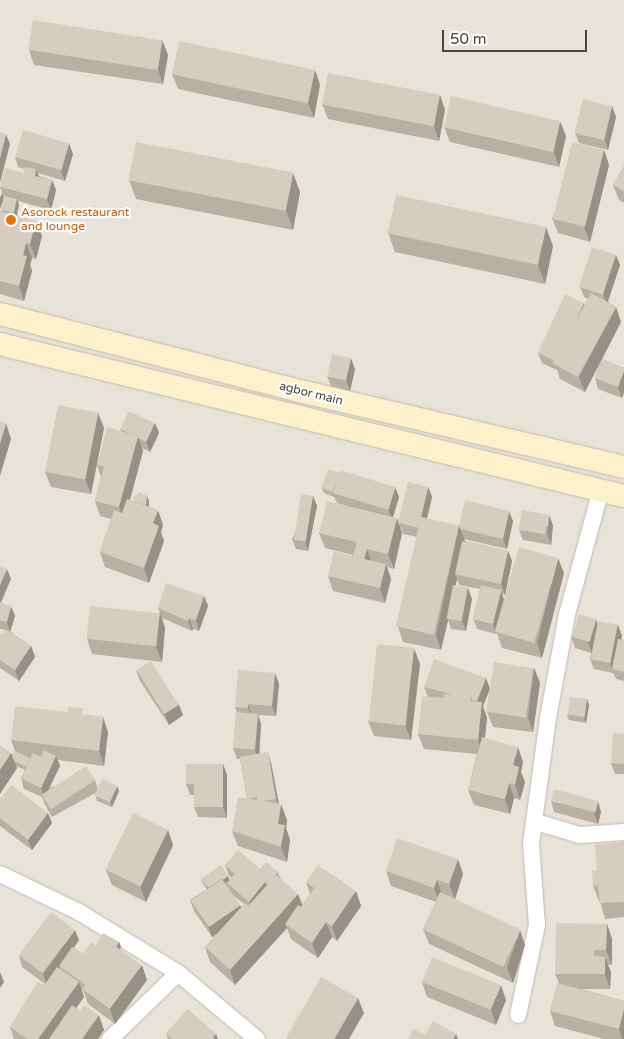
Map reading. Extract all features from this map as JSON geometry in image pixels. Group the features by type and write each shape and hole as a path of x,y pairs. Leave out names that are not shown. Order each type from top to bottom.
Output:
{"main road":[{"name":"agbor main","path":"0,314 310,394 624,467"},
{"name":"agbor main","path":"0,344 217,395 463,459 624,496"}],"street":[{"path":"518,1015 537,925 531,844 536,822 548,718 566,624 601,490"},
{"path":"536,822 580,835 624,832"},
{"path":"0,874 79,912 178,973 257,1039"},
{"path":"110,1039 178,973"}],"shaded area":[{"path":"0,0 624,0 624,1039 0,1039"}],"building":[{"path":"33,20 162,40 158,70 28,50"},
{"path":"179,41 315,70 308,103 172,74"},
{"path":"328,73 440,95 434,126 322,104"},
{"path":"451,96 560,121 553,152 444,127"},
{"path":"583,99 612,106 604,140 575,133"},
{"path":"23,130 69,143 61,170 15,157"},
{"path":"0,132 6,134 0,158"},
{"path":"136,142 293,173 286,211 129,180"},
{"path":"572,142 604,150 585,227 553,219"},
{"path":"624,166 624,191 613,185"},
{"path":"25,167 36,169 35,176 52,180 47,199 0,187 5,168 24,173"},
{"path":"396,195 546,227 538,265 388,233"},
{"path":"4,196 17,199 14,213 1,210"},
{"path":"0,211 36,221 30,244 26,243 23,255 27,256 19,286 0,281"},
{"path":"592,247 616,255 603,295 579,287"},
{"path":"591,293 616,307 578,377 552,363"},
{"path":"565,294 584,303 556,361 538,353"},
{"path":"332,354 351,358 346,380 327,376"},
{"path":"602,359 624,368 618,387 595,378"},
{"path":"58,405 98,413 85,480 45,472"},
{"path":"129,411 155,423 146,442 138,438 138,436 120,429"},
{"path":"0,422 6,423 0,443"},
{"path":"107,427 138,436 119,507 95,501 104,467 97,465"},
{"path":"328,469 339,473 332,492 321,488"},
{"path":"340,470 395,487 388,510 333,493"},
{"path":"408,482 428,487 418,528 398,523"},
{"path":"139,492 147,496 146,505 134,501 132,498"},
{"path":"301,494 313,496 306,541 294,539"},
{"path":"127,499 158,510 153,523 159,526 144,568 100,552 114,510 122,513"},
{"path":"465,500 509,511 503,539 461,529 459,526"},
{"path":"327,501 397,518 388,554 367,549 364,559 386,564 380,588 328,576 334,551 353,556 357,542 319,533"},
{"path":"522,510 549,515 545,534 519,530"},
{"path":"421,517 459,526 434,635 396,626"},
{"path":"462,541 508,551 501,584 455,574"},
{"path":"519,547 558,558 534,643 495,632"},
{"path":"0,566 7,569 0,585"},
{"path":"166,583 204,596 196,620 189,618 188,621 158,608"},
{"path":"453,585 468,588 461,621 447,618"},
{"path":"481,585 501,590 493,624 473,619"},
{"path":"0,602 11,606 7,622 0,620"},
{"path":"90,606 160,613 156,646 87,639"},
{"path":"579,614 596,619 590,642 572,637"},
{"path":"598,621 618,625 610,663 591,659"},
{"path":"5,629 31,646 15,670 0,660 0,633 2,635"},
{"path":"618,639 624,640 624,672 612,669"},
{"path":"377,644 414,648 406,725 369,722"},
{"path":"434,659 486,678 477,701 472,700 471,696 454,695 424,687"},
{"path":"151,661 179,705 164,714 137,670"},
{"path":"494,662 534,668 526,718 486,711"},
{"path":"238,670 275,673 272,706 248,704 248,708 235,707"},
{"path":"444,694 471,696 470,701 482,702 478,740 418,734 422,696 443,698"},
{"path":"570,697 587,699 585,717 568,715"},
{"path":"15,706 68,712 68,707 83,708 82,714 103,717 99,751 11,740"},
{"path":"236,712 258,714 255,750 233,748"},
{"path":"613,733 624,734 624,764 611,763"},
{"path":"482,737 518,747 513,765 519,767 515,785 509,783 505,799 468,790"},
{"path":"0,746 11,753 0,770"},
{"path":"44,750 56,756 41,788 21,778 33,753 41,757"},
{"path":"15,751 30,758 26,767 14,761 12,756"},
{"path":"268,752 276,799 257,801 257,797 247,799 240,757"},
{"path":"186,764 223,764 223,807 194,807 194,784 186,784"},
{"path":"86,766 95,780 51,809 42,795"},
{"path":"102,779 117,786 110,802 94,795"},
{"path":"11,785 48,813 28,840 0,818 0,799"},
{"path":"554,789 598,801 595,812 551,801"},
{"path":"238,797 281,804 278,824 285,825 281,847 232,831"},
{"path":"133,813 168,830 140,887 105,870"},
{"path":"397,838 458,859 449,884 437,880 434,888 386,871"},
{"path":"624,842 624,902 600,903 598,885 593,886 592,871 597,870 595,844"},
{"path":"238,850 260,869 266,862 278,872 268,884 265,882 249,902 227,883 235,874 225,865"},
{"path":"221,865 228,876 208,888 201,879"},
{"path":"318,865 356,891 332,926 326,922 312,943 285,924 298,905 301,907 314,888 306,882"},
{"path":"276,875 298,894 230,970 205,947 245,903 248,906"},
{"path":"222,879 240,905 209,927 191,901"},
{"path":"440,892 521,930 503,967 423,929"},
{"path":"51,912 75,930 42,973 19,955"},
{"path":"556,923 607,924 606,950 594,950 594,956 605,957 605,974 555,974"},
{"path":"103,933 119,942 116,947 114,945 108,954 96,945"},
{"path":"91,942 108,953 86,985 59,966 72,947 83,954"},
{"path":"114,945 142,965 110,1009 82,989"},
{"path":"432,957 501,985 490,1010 422,982"},
{"path":"57,967 79,982 38,1039 27,1039 10,1027 38,981 44,986"},
{"path":"321,977 358,998 334,1039 286,1038"},
{"path":"557,983 624,1001 619,1029 550,1011"},
{"path":"72,1005 80,1011 84,1005 99,1015 82,1039 49,1039"},
{"path":"188,1009 216,1034 213,1037 215,1039 172,1039 166,1033"},
{"path":"433,1021 456,1034 453,1039 408,1039 413,1029 425,1035"}],"place":[{"name":"Asorock restaurant and lounge","path":"11,220"}]}
